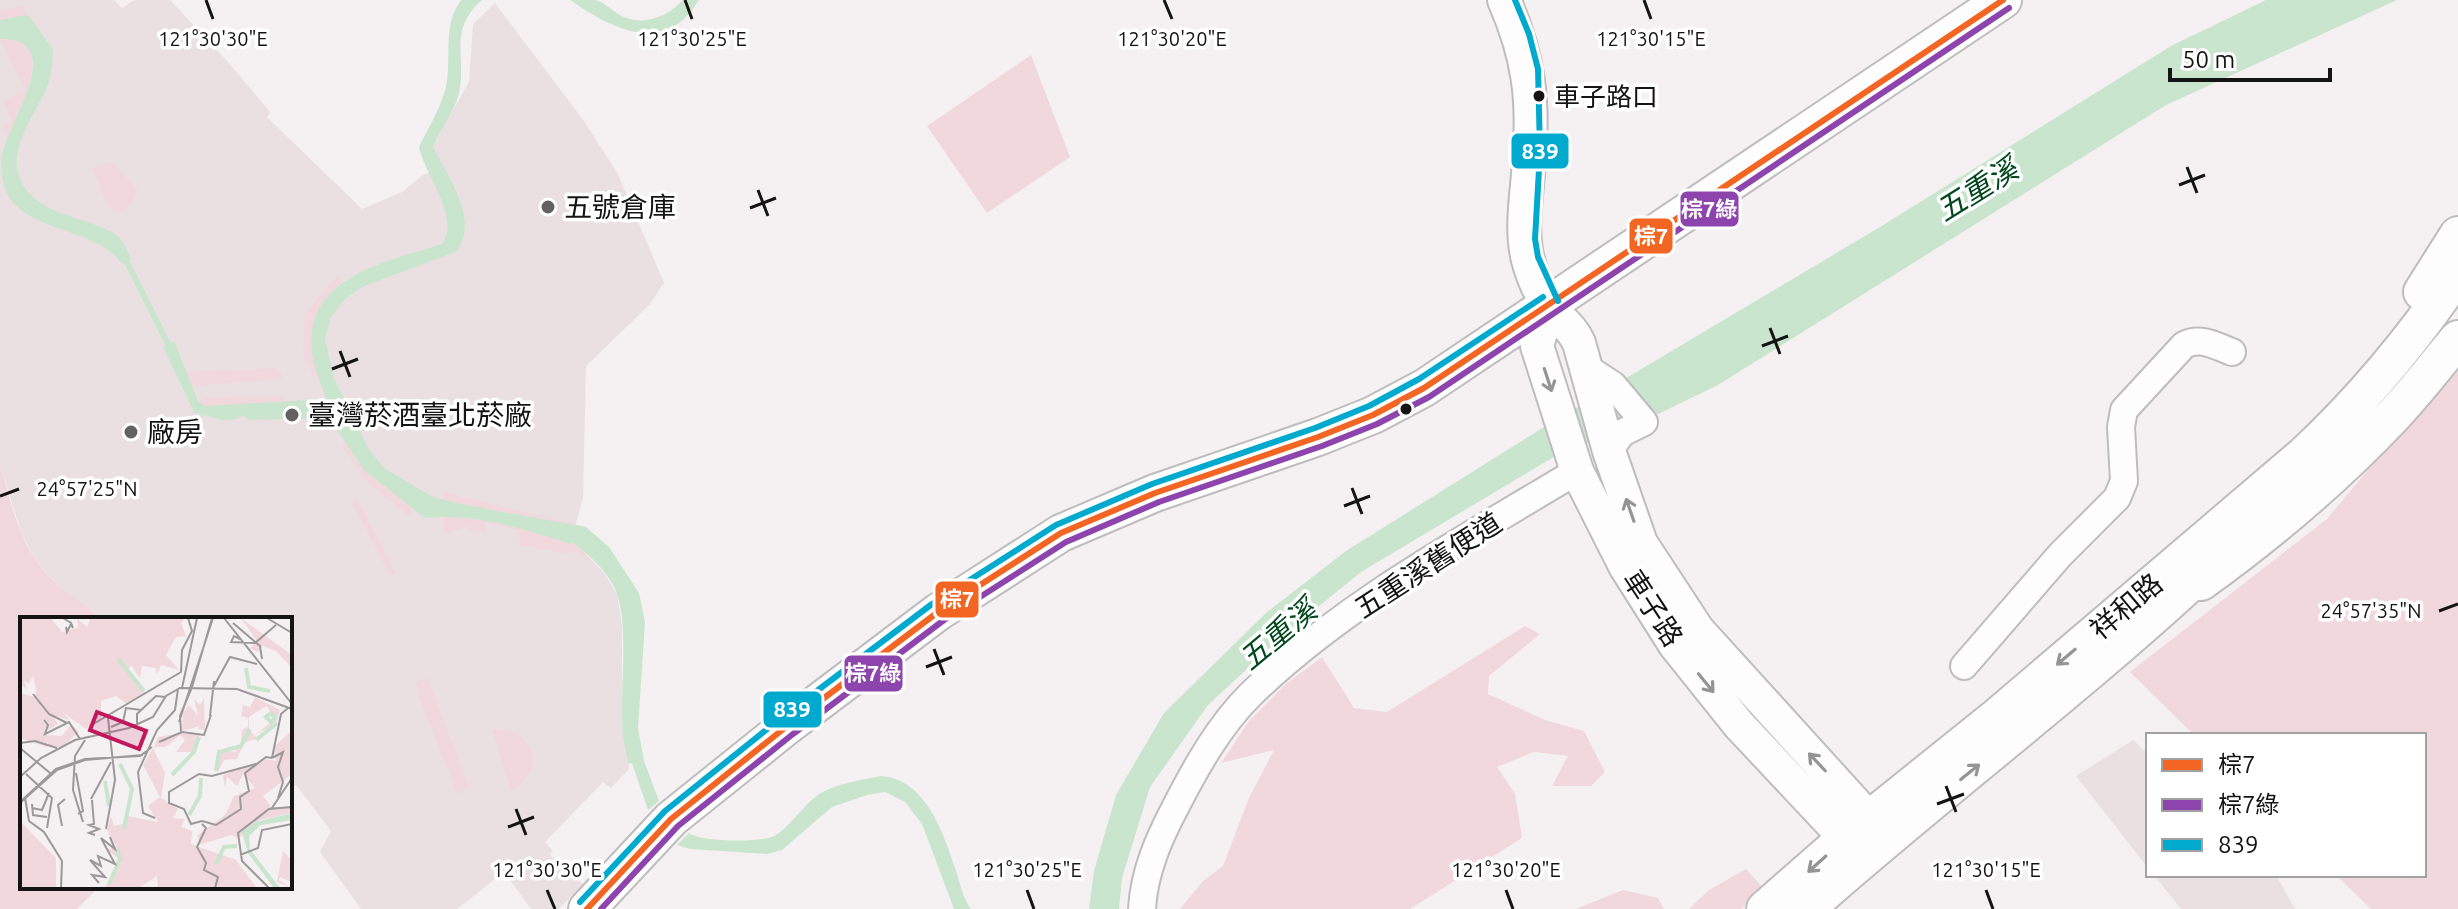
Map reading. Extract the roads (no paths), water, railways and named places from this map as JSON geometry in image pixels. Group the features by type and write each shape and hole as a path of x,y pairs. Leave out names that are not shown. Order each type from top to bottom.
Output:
{"main road":[{"path":"587,909 671,819 787,726 938,612 1061,533 1155,493 1318,437 1373,415 1424,388 2003,0"},
{"path":"2190,552 2349,392 2397,331 2458,235"},
{"name":"祥和路","path":"1806,909 1867,839 1999,715 2304,455 2349,413 2380,378 2458,273"},
{"name":"祥和路","path":"1765,909 1867,839 2164,608 2346,437 2390,390 2458,301"},
{"path":"2164,608 2253,544 2327,482 2393,416 2458,339"}],"street":[{"name":"車子路","path":"1504,0 1520,37 1528,70 1530,151 1526,249 1536,282 1549,305 1574,331 1609,451 1641,543 1698,630 1867,839"},
{"name":"車子路","path":"1549,305 1537,346 1577,471 1625,566 1675,645 1739,725 1867,839"},
{"path":"1964,666 2060,555 2117,498 2124,481 2121,427 2124,410 2191,341 2202,340 2232,352"},
{"name":"五重溪舊便道","path":"1142,909 1143,887 1162,832 1200,759 1249,696 1316,639 1401,578 1577,471"}],"water":[{"path":"461,0 482,0 464,24 457,100 433,146 464,213 462,240 455,252 362,287 345,299 331,317 325,339 334,378 368,448 385,469 433,497 586,527 609,547 639,593 645,622 638,728 644,761 659,801 648,810 632,763 628,764 623,737 620,607 609,579 592,559 572,542 517,528 481,520 425,518 364,470 329,418 248,420 245,415 225,420 205,415 201,417 199,412 195,414 163,347 174,341 198,401 204,406 326,399 314,364 312,335 318,312 330,294 348,279 370,268 442,244 447,234 445,209 419,147 445,89 450,29 455,9"},
{"path":"570,0 596,0 624,17 648,20 671,11 683,0 699,0 685,18 670,28 654,33 620,28"},
{"name":"五重溪","path":"2266,0 2397,0 2166,105 1718,385 1654,416 1552,458 1361,572 1286,633 1208,705 1150,787 1122,878 1119,909 1089,909 1094,871 1116,795 1164,713 1267,612 1346,551 1544,427 1880,227 2171,46"},
{"path":"25,15 31,18 53,50 49,82 20,144 17,168 20,179 38,201 50,208 118,236 131,259 122,264 95,242 24,212 12,201 4,185 2,155 30,85 33,67 31,52 20,42 0,39 0,20"},
{"path":"881,776 909,786 930,809 945,838 971,909 954,909 922,824 905,802 885,792 832,807 782,850 767,854 690,849 677,845 689,833 731,840 757,840 774,836 821,793 842,784"}],"waterway":[{"path":"124,256 171,350"}],"place":[{"name":"車子路口","path":"1539,96"},
{"name":"五號倉庫","path":"548,207"},
{"name":"臺灣菸酒臺北菸廠","path":"292,415"},
{"name":"廠房","path":"131,432"}]}
